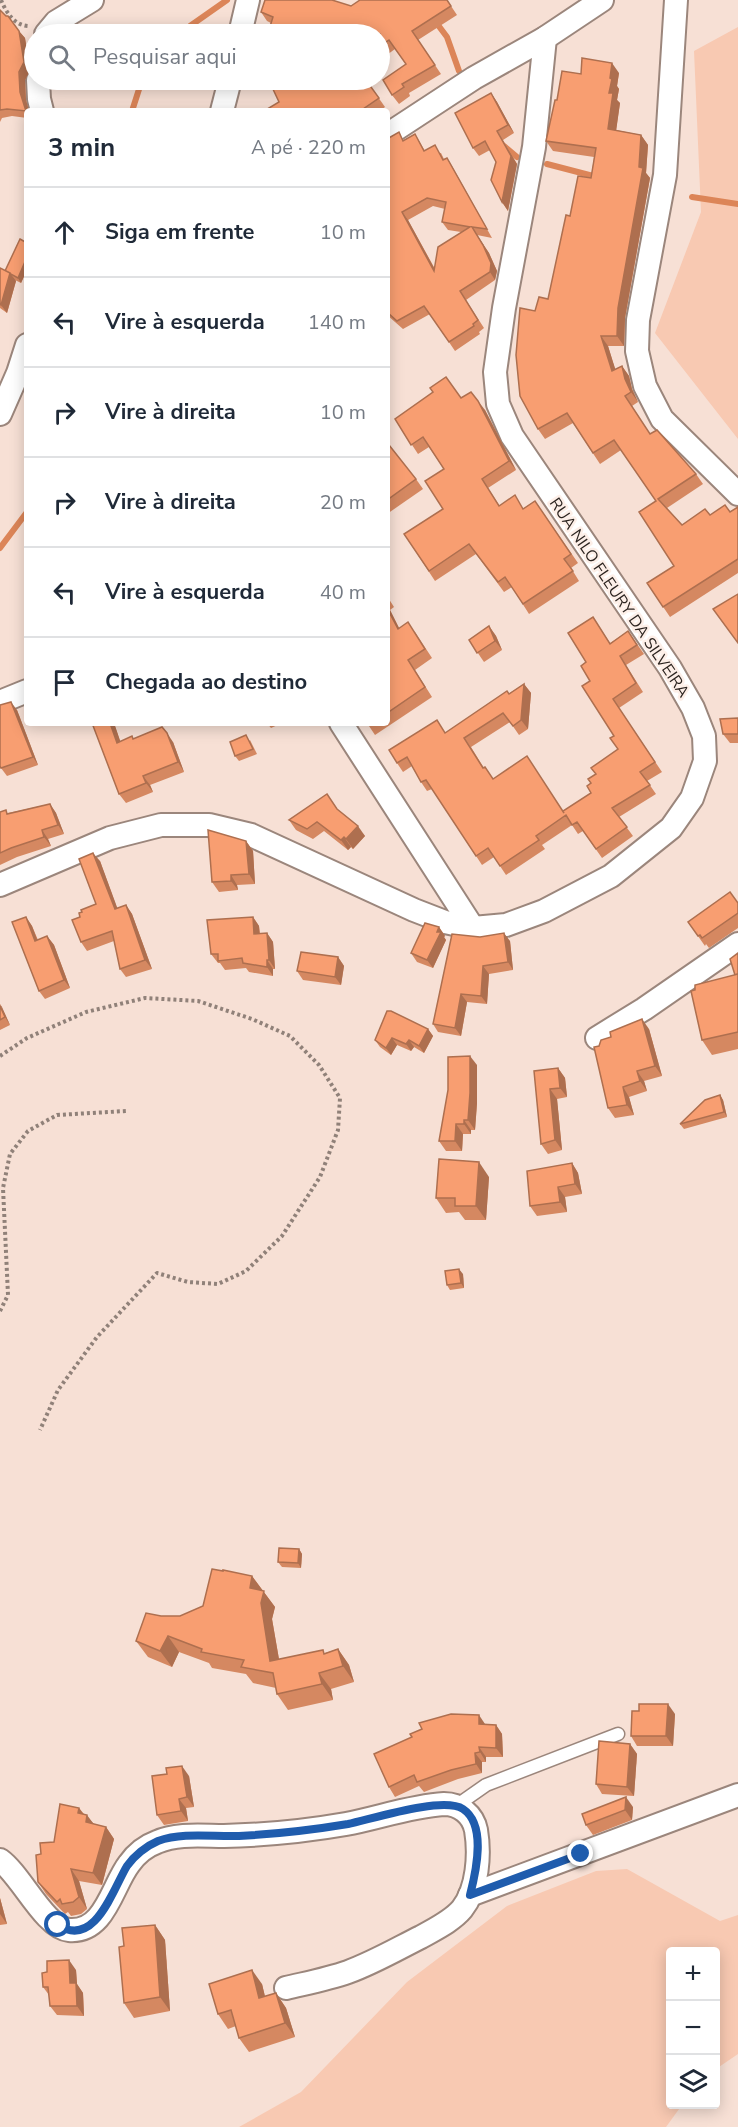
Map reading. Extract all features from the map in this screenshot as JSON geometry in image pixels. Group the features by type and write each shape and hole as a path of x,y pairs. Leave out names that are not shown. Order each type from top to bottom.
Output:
{"street":[{"path":"57,24 92,0"},
{"path":"242,24 248,0"},
{"path":"390,133 474,78 545,38 602,0"},
{"path":"676,0 665,175 638,320 638,351 645,386 662,419 738,494"},
{"name":"RUA NILO FLEURY DA SILVEIRA","path":"0,885 110,838 161,825 209,825 251,835 445,922 473,928 506,925 544,911 611,876 671,828 693,798 705,761 704,736 693,708 670,668 512,436 498,404 496,361 534,147 545,38"},
{"path":"39,90 41,108"},
{"path":"223,108 227,90"},
{"path":"0,414 24,354"},
{"path":"0,702 24,692"},
{"path":"342,726 473,928"},
{"path":"597,1038 644,1009 738,944"},
{"path":"470,1895 738,1795"},
{"path":"0,1860 18,1877 49,1918 64,1930 76,1930 92,1924 108,1902 128,1864 144,1848 158,1841 177,1837 277,1834 346,1824 446,1804 464,1810 476,1828 478,1844 476,1873 470,1895 461,1911 396,1950 350,1972 286,1988"}],"lane":[{"path":"456,1806 486,1785 618,1734"}],"path":[{"path":"1,0 8,14 24,26"},
{"path":"0,1056 27,1038 86,1012 145,998 198,1001 252,1019 290,1036 319,1065 340,1098 338,1130 320,1177 282,1236 246,1271 218,1284 188,1282 157,1274 98,1337 64,1381 40,1430"},
{"path":"0,1311 8,1295 3,1188 10,1154 28,1131 57,1115 126,1111"}],"shaded area":[{"path":"738,27 738,439 655,333 701,212 694,51"},
{"path":"627,1869 720,1921 738,1915 738,2054 720,2066 720,1947 666,1947 666,2109 679,2109 666,2127 239,2127 301,2092 407,1982 507,1906 596,1871"}],"building":[{"path":"265,0 332,0 351,6 360,0 447,0 451,6 412,31 435,65 402,84 404,87 392,95 389,90 390,75 406,64 390,41 390,24 271,24 273,17 261,12"},
{"path":"0,10 8,16 19,31 24,62 19,72 20,92 25,108 24,111 0,110"},
{"path":"582,58 612,63 609,93 613,93 608,129 641,135 639,167 643,168 618,308 617,336 601,336 612,371 622,366 631,392 625,396 650,434 657,430 696,474 658,499 682,525 705,509 710,515 725,505 730,512 738,507 738,559 663,607 647,583 674,566 639,512 656,501 614,440 593,453 567,413 538,429 520,396 516,355 520,308 535,311 539,297 548,299 566,215 570,216 578,176 591,178 596,148 546,141 562,71 581,74"},
{"path":"273,90 373,90 379,98 364,108 269,108 279,102"},
{"path":"491,93 508,125 497,131 511,156 502,202 491,180 496,162 485,141 473,148 455,113"},
{"path":"399,132 403,141 415,134 424,151 435,145 443,160 447,158 487,229 472,227 491,263 490,272 460,291 478,320 473,324 474,326 449,342 424,306 397,321 390,315 390,137","holes":["427,198 446,202 442,222 470,227 438,247 434,271 402,212"]},
{"path":"20,239 24,241 24,264 18,278 5,271"},
{"path":"0,268 10,273 1,305 0,304"},
{"path":"446,377 461,398 471,392 478,401 509,461 482,479 499,506 515,495 523,509 535,501 571,554 564,559 573,571 523,604 505,577 498,582 469,544 429,571 404,534 443,509 425,481 444,469 423,437 411,445 395,419 433,392 430,388"},
{"path":"390,446 416,479 390,498"},
{"path":"738,594 738,643 713,609"},
{"path":"390,614 398,629 408,622 425,649 408,660 425,687 390,711"},
{"path":"593,617 610,644 628,631 637,645 620,656 636,683 613,699 655,762 640,772 650,785 612,808 627,827 596,849 577,822 572,825 566,815 536,836 539,840 500,866 488,848 476,856 426,780 421,782 407,757 397,763 389,750 437,720 445,733 507,691 509,694 524,684 521,720 513,726 503,713 464,738 483,768 485,767 493,779 527,756 564,813 563,811 591,793 587,786 591,783 588,779 596,774 591,768 618,749 610,738 614,736 582,686 590,681 581,666 586,662 568,633"},
{"path":"489,626 495,641 477,653 469,640"},
{"path":"11,702 33,757 1,768 0,705"},
{"path":"738,718 738,734 723,734 720,719"},
{"path":"93,726 111,726 117,743 162,727 167,733 178,762 143,776 146,783 119,794"},
{"path":"246,735 253,749 235,756 230,742"},
{"path":"327,794 337,809 358,826 346,839 344,837 341,840 317,822 307,829 289,820"},
{"path":"50,804 58,825 42,830 44,837 0,853 0,812 6,810 7,814"},
{"path":"208,830 246,841 249,874 231,875 231,881 212,882"},
{"path":"93,853 115,909 126,905 145,960 120,969 112,931 81,942 72,920 80,917 81,910 96,904 79,859"},
{"path":"730,892 738,903 738,913 702,938 698,936 688,922"},
{"path":"26,917 35,941 47,936 64,980 39,991 12,922"},
{"path":"253,917 254,934 267,933 269,960 267,960 267,967 243,963 242,958 218,961 218,954 211,954 207,920"},
{"path":"425,923 439,927 437,932 441,932 427,960 411,953"},
{"path":"504,933 508,962 483,966 481,996 461,994 455,1028 433,1024 452,934 480,937"},
{"path":"301,952 338,957 335,977 297,971"},
{"path":"738,953 738,974 735,975 730,959"},
{"path":"738,974 738,1032 702,1040 691,991 695,990 695,985"},
{"path":"0,1006 5,1017 0,1020"},
{"path":"387,1011 428,1029 419,1046 409,1040 406,1044 392,1038 386,1048 375,1040"},
{"path":"642,1019 655,1066 637,1071 640,1081 623,1087 627,1105 608,1108 594,1047 599,1046 601,1040 611,1037 610,1032"},
{"path":"470,1056 468,1120 464,1120 464,1124 456,1124 455,1141 439,1141 448,1090 448,1057"},
{"path":"558,1068 560,1088 550,1089 555,1140 541,1144 534,1071"},
{"path":"720,1095 724,1112 680,1124 705,1100"},
{"path":"439,1159 479,1162 476,1206 455,1206 455,1198 436,1198"},
{"path":"572,1163 575,1184 558,1187 560,1202 530,1206 527,1171"},
{"path":"459,1269 461,1283 447,1285 445,1271"},
{"path":"279,1548 299,1549 298,1563 278,1562"},
{"path":"212,1569 252,1576 250,1588 264,1591 261,1603 270,1661 323,1650 324,1654 338,1649 343,1666 319,1673 322,1684 277,1694 273,1673 241,1667 244,1660 201,1652 202,1649 168,1636 160,1651 136,1641 146,1613 180,1616 203,1606"},
{"path":"639,1704 668,1704 666,1736 631,1736 632,1711 639,1711"},
{"path":"451,1714 479,1715 479,1724 496,1725 496,1748 479,1747 480,1752 475,1753 476,1764 417,1782 414,1775 389,1787 374,1754 412,1737 410,1734 422,1729 419,1723"},
{"path":"599,1741 630,1744 627,1787 596,1784"},
{"path":"182,1766 187,1797 179,1799 181,1811 157,1815 152,1776 167,1774 166,1768"},
{"path":"626,1797 625,1810 586,1825 582,1814"},
{"path":"60,1804 79,1808 78,1813 87,1815 86,1822 106,1827 93,1873 71,1869 79,1897 73,1902 62,1904 60,1899 57,1902 38,1882 36,1855 41,1854 40,1843 54,1842"},
{"path":"155,1925 160,1997 124,2003 119,1947 124,1946 122,1928"},
{"path":"69,1960 70,1983 76,1983 77,2006 50,2006 48,1987 43,1987 42,1973 47,1972 47,1961"},
{"path":"252,1970 259,1998 276,1993 285,2023 239,2038 231,2010 218,2014 209,1984"}],"waterway":[{"path":"193,24 227,0"},
{"path":"435,21 447,37 459,71"},
{"path":"133,108 139,90"},
{"path":"504,146 517,157"},
{"path":"547,164 597,177"},
{"path":"692,197 738,204"},
{"path":"0,548 24,516"}],"route":[{"path":"58,1925 64,1930 76,1930 92,1924 108,1902 128,1864 144,1848 158,1841 177,1837 277,1834 346,1824 446,1804 464,1810 476,1828 478,1844 476,1873 470,1895 581,1854"}]}
